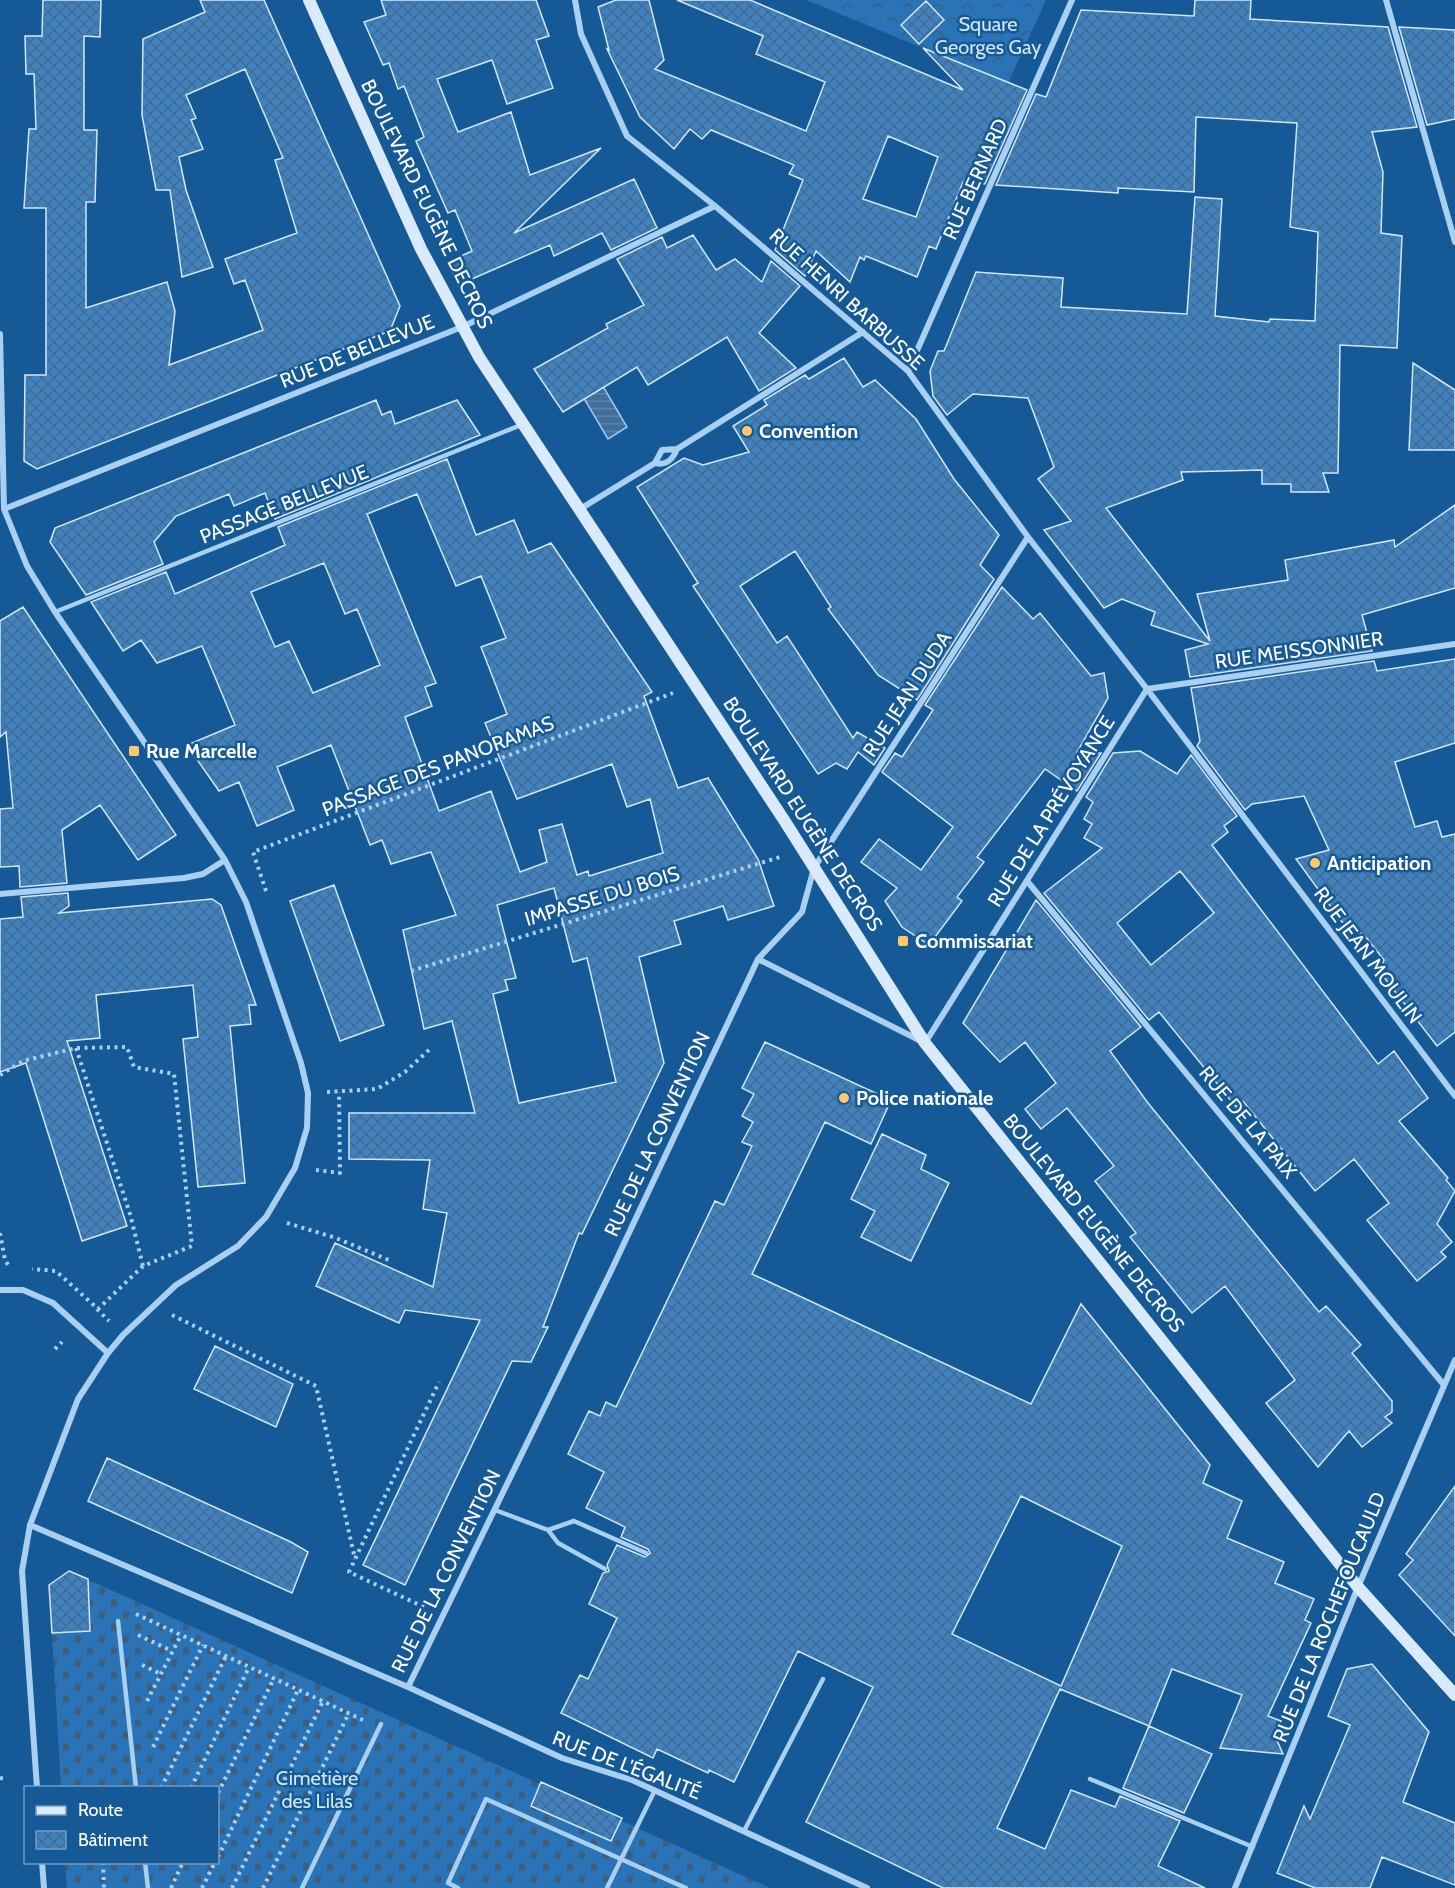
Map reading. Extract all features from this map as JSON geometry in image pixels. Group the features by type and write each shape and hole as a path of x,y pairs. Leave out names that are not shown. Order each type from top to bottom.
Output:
{"street":[{"name":"BOULEVARD EUGÈNE DECROS","path":"309,0 422,249 462,327 803,850 925,1043 1358,1587 1455,1695"},
{"name":"RUE HENRI BARBUSSE","path":"575,0 581,34 627,136 715,206 908,371 1028,537 1147,689"},
{"name":"RUE BERNARD","path":"908,371 1072,0"},
{"path":"1386,0 1455,242"},
{"name":"RUE DE BELLEVUE","path":"4,509 462,327 715,206"},
{"path":"656,463 662,450 677,449 863,332"},
{"path":"0,334 4,509 27,566 55,612 225,860 246,902 302,1063 308,1094 307,1128 295,1168 266,1217 238,1246 176,1285 108,1353 78,1399 30,1525 22,1571 37,1786"},
{"path":"580,509 656,463 668,463 677,449"},
{"name":"RUE JEAN DUDA","path":"814,868 1028,537"},
{"name":"RUE MEISSONNIER","path":"1147,689 1455,644"},
{"name":"RUE DE LA PRÉVOYANCE","path":"925,1043 1147,689"},
{"name":"RUE JEAN MOULIN","path":"1147,689 1455,1096"},
{"path":"0,894 184,878 203,874 225,860"},
{"name":"RUE DE LA CONVENTION","path":"30,1525 408,1687 758,959 802,912 814,868"},
{"name":"RUE DE LA PAIX","path":"1026,881 1444,1385"},
{"path":"758,959 925,1043"},
{"path":"0,1290 23,1290 53,1303 108,1353"},
{"name":"RUE DE LA ROCHEFOUCAULD","path":"1235,1888 1358,1587 1455,1360"},
{"name":"RUE DE L'ÉGALITÉ","path":"408,1687 562,1758 632,1779 867,1888"},
{"path":"42,1864 44,1888"}],"lane":[{"name":"PASSAGE BELLEVUE","path":"55,612 524,424"},
{"path":"495,1510 548,1530 558,1543 605,1569"},
{"path":"548,1530 574,1521 646,1553"},
{"path":"118,1623 136,1786"},
{"path":"744,1831 823,1679"},
{"path":"302,1888 380,1726"},
{"path":"1090,1779 1253,1847"},
{"path":"607,1888 655,1790"},
{"path":"458,1888 448,1883 486,1799 686,1888"},
{"path":"145,1864 148,1888"}],"path":[{"name":"PASSAGE DES PANORAMAS","path":"246,902 267,894 253,852 696,685"},
{"name":"IMPASSE DU BOIS","path":"411,971 803,850"},
{"path":"0,1075 23,1061 76,1048 127,1047 134,1067 174,1074 192,1246 143,1266 98,1309"},
{"path":"76,1048 130,1214 143,1266"},
{"path":"308,1094 377,1089 405,1072 431,1048"},
{"path":"295,1168 340,1173 339,1092"},
{"path":"266,1217 336,1238 391,1261"},
{"path":"0,1233 8,1267 17,1268"},
{"path":"27,1269 56,1271 111,1323"},
{"path":"172,1315 316,1386 355,1559"},
{"path":"55,1348 62,1342"},
{"path":"439,1382 349,1572 444,1616"},
{"path":"135,1613 380,1726"},
{"path":"118,1623 172,1651"},
{"path":"130,1733 181,1635"},
{"path":"136,1781 203,1645"},
{"path":"162,1786 226,1656"},
{"path":"191,1786 249,1667"},
{"path":"219,1791 274,1678"},
{"path":"219,1855 298,1690"},
{"path":"232,1888 323,1701"},
{"path":"263,1888 349,1713"},
{"path":"0,1778 6,1779"},
{"path":"103,1864 104,1888"},
{"path":"171,1888 183,1864"},
{"path":"202,1888 214,1864"}],"green space":[{"name":"Square Georges Gay","path":"806,0 1046,0 1008,83"},
{"name":"Cimetière des Lilas","path":"69,1571 770,1888 67,1888 65,1864 219,1864 219,1786 61,1786 49,1585"}],"shaded area":[{"path":"601,383 627,427 608,439 582,395"}],"building":[{"path":"43,0 101,0 100,37 84,36 84,130 97,130 95,202 86,202 86,308 167,282 175,311 169,365 263,330 245,280 234,284 225,259 297,233 275,160 283,158 245,69 186,95 196,118 191,120 203,149 179,157 186,190 213,267 182,277 170,190 156,190 142,115 143,39 205,12 200,0 264,0 400,306 390,331 37,469 24,461 25,375 46,375 46,208 24,208 29,129 36,129 34,74 26,74 25,36 42,36"},
{"path":"381,0 536,0 549,36 536,40 553,88 507,104 492,60 437,79 458,132 511,112 530,175 601,148 514,233 634,179 657,228 611,250 602,233 554,256 550,245 458,285 448,262 472,251 455,210 448,213 416,141 424,137 404,86 398,89 389,63 383,65 364,22 386,15"},
{"path":"616,0 649,0 664,60 655,69 806,131 825,82 756,54 763,36 677,0 750,0 963,90 923,48 1027,90 985,184 963,182 936,249 929,246 917,277 866,256 864,260 860,257 850,282 816,251 805,276 775,250 803,180 789,174 794,165 711,130 702,139 690,129 674,149 640,117 607,49 609,50 598,7","holes":["888,136 938,157 916,217 863,199"]},
{"path":"1195,0 1251,0 1250,19 1388,27 1417,127 1372,132 1383,172 1381,233 1402,236 1397,348 1340,345 1338,473 1323,473 1329,492 1291,492 1291,484 1262,484 1262,470 1181,472 1183,480 1106,508 1210,641 1197,594 1288,580 1285,560 1394,540 1395,547 1455,505 1455,588 1362,615 1372,651 1190,677 1185,650 1208,644 1151,625 1155,612 1122,599 1104,608 1044,530 1071,521 1038,479 1054,467 1028,398 973,394 947,415 933,396 930,371 938,351 944,351 976,272 1063,278 1061,307 1187,314 1195,197 1222,199 1215,316 1269,322 1270,319 1315,321 1318,232 1290,227 1297,123 1196,117 1194,192 1118,188 1118,193 996,185 1036,94 1046,97 1081,10 1194,16"},
{"path":"926,1 944,20 919,44 901,25"},
{"path":"1399,27 1455,30 1455,119 1427,125"},
{"path":"693,235 716,270 735,259 762,282 771,261 800,286 759,333 796,368 759,391 727,337 648,385 637,367 563,412 534,369 608,328 606,324 644,305 617,259 662,237 667,248"},
{"path":"844,358 863,387 875,380 916,419 954,479 999,535 980,565 994,579 917,700 878,675 828,609 831,607 795,551 740,586 777,643 787,636 853,738 857,732 885,748 874,765 858,752 847,769 836,763 818,774 693,586 698,583 637,487 684,458 703,465 749,452 733,426 767,405 764,400 805,375 809,379"},
{"path":"1413,363 1455,390 1455,450 1409,450"},
{"path":"376,400 382,415 391,411 395,424 457,400 480,435 275,519 265,493 234,506 229,494 176,516 154,542 163,564 86,595 50,542 55,528"},
{"path":"447,459 476,535 514,520 528,553 551,543 652,692 644,696 678,788 708,778 758,859 774,906 728,920 723,906 674,921 681,944 639,957 664,1063 582,1234 579,1233 543,1327 548,1327 531,1362 512,1361 405,1585 363,1565 480,1320 405,1310 399,1323 316,1286 335,1243 433,1287 447,1213 423,1209 430,1160 349,1159 349,1113 475,1113 452,1021 424,1029 403,930 456,915 431,852 391,864 382,840 370,845 331,745 277,767 294,810 257,826 239,782 219,791 187,745 235,725 202,646 157,663 141,640 123,651 91,602 166,572 175,594 285,545 278,527","holes":["417,494 456,586 481,576 506,638 481,647 507,714 485,723 517,799 612,764 627,807 650,799 663,853 589,876 588,871 577,875 562,824 539,830 547,862 520,872 491,791 439,811 405,717 432,706 425,687 436,683 367,514","324,563 345,614 357,609 380,665 313,693 289,641 275,647 251,592","554,888 573,962 587,958 616,1082 519,1103 493,994 508,990 505,980 516,978 497,905"]},
{"path":"1002,587 1033,619 1040,613 1091,676 1104,673 1108,698 1076,754 1101,753 1077,791 1045,769 977,857 984,862 957,897 962,901 929,945 902,927 885,901 897,888 861,862 879,839 921,870 953,827 882,772 895,753 902,757 933,710 925,705"},
{"path":"23,607 176,835 138,860 100,805 62,830 67,883 20,887 19,866 0,867 0,809 13,808 6,732 0,737 0,621"},
{"path":"1455,659 1455,743 1395,762 1415,827 1437,821 1442,837 1455,834 1455,1032 1437,1046 1380,972 1384,960 1365,936 1342,922 1296,859 1329,850 1304,796 1252,804 1245,810 1197,746 1200,741 1191,688 1374,661 1377,671"},
{"path":"1140,751 1177,774 1191,755 1237,816 1224,826 1228,832 1212,845 1378,1064 1394,1051 1428,1098 1399,1121 1448,1178 1446,1180 1455,1191 1437,1224 1452,1242 1441,1252 1446,1257 1417,1281 1367,1220 1389,1203 1354,1159 1315,1191 1243,1101 1236,1107 1159,1012 1149,1020 1044,893 1102,848 1084,838 1092,824 1084,819 1093,802 1086,797 1113,753","holes":["1180,871 1214,913 1151,965 1117,923"]},
{"path":"334,885 384,1025 340,1041 290,901"},
{"path":"68,893 69,906 59,913 212,899 221,905 256,1005 249,1005 251,1024 230,1026 245,1183 198,1187 183,1039 198,1037 193,985 96,995 100,1038 67,1041 127,1226 82,1241 26,1063 0,1072 0,919 23,917 21,897"},
{"path":"1036,900 1141,1027 1110,1051 1148,1103 1319,1312 1326,1306 1361,1345 1352,1353 1392,1401 1392,1412 1385,1417 1392,1423 1362,1447 1349,1431 1318,1467 1266,1403 1295,1380 1225,1286 1192,1313 1130,1237 1136,1233 1095,1181 1114,1166 1067,1108 1041,1129 1025,1109 1056,1083 1025,1042 1000,1062 963,1023"},
{"path":"765,1042 891,1100 871,1144 825,1122 752,1274 1031,1404 1081,1304 1210,1465 1203,1483 1242,1501 1227,1538 1284,1562 1275,1583 1314,1599 1305,1620 1311,1623 1268,1716 1281,1721 1275,1736 1283,1754 1220,1748 1242,1695 1172,1669 1149,1726 1060,1689 997,1828 1045,1849 1071,1790 1115,1807 1120,1796 1180,1821 1158,1866 1205,1888 943,1888 806,1822 873,1687 798,1651 734,1782 709,1770 708,1773 657,1749 653,1758 561,1713 580,1675 588,1679 617,1618 589,1604 603,1573 609,1571 607,1565 617,1545 645,1557 650,1553 648,1549 621,1537 625,1527 586,1508 604,1472 568,1454 589,1411 600,1416 606,1402 616,1407 715,1201 724,1205 752,1146 742,1142 753,1122 742,1116 754,1094 742,1088","holes":["1021,1496 1122,1546 1061,1686 952,1634"]},
{"path":"882,1134 926,1155 921,1169 949,1183 911,1261 861,1237 875,1211 851,1199"},
{"path":"215,1346 293,1384 276,1427 194,1389"},
{"path":"107,1458 291,1542 308,1552 292,1593 88,1501"},
{"path":"1455,1486 1455,1636 1399,1575 1413,1560 1406,1554"},
{"path":"69,1571 88,1579 90,1631 52,1633 49,1585"},
{"path":"1372,1664 1429,1732 1403,1802 1455,1823 1455,1885 1382,1857 1370,1888 1315,1888 1277,1873 1304,1806 1310,1819 1350,1725 1328,1716 1347,1669"},
{"path":"1149,1726 1212,1754 1184,1813 1123,1788"},
{"path":"541,1782 622,1818 611,1841 531,1806"}],"place":[{"name":"Convention","path":"747,431"},
{"name":"Rue Marcelle","path":"134,751"},
{"name":"Anticipation","path":"1315,863"},
{"name":"Commissariat","path":"903,941"},
{"name":"Police nationale","path":"844,1098"}]}
